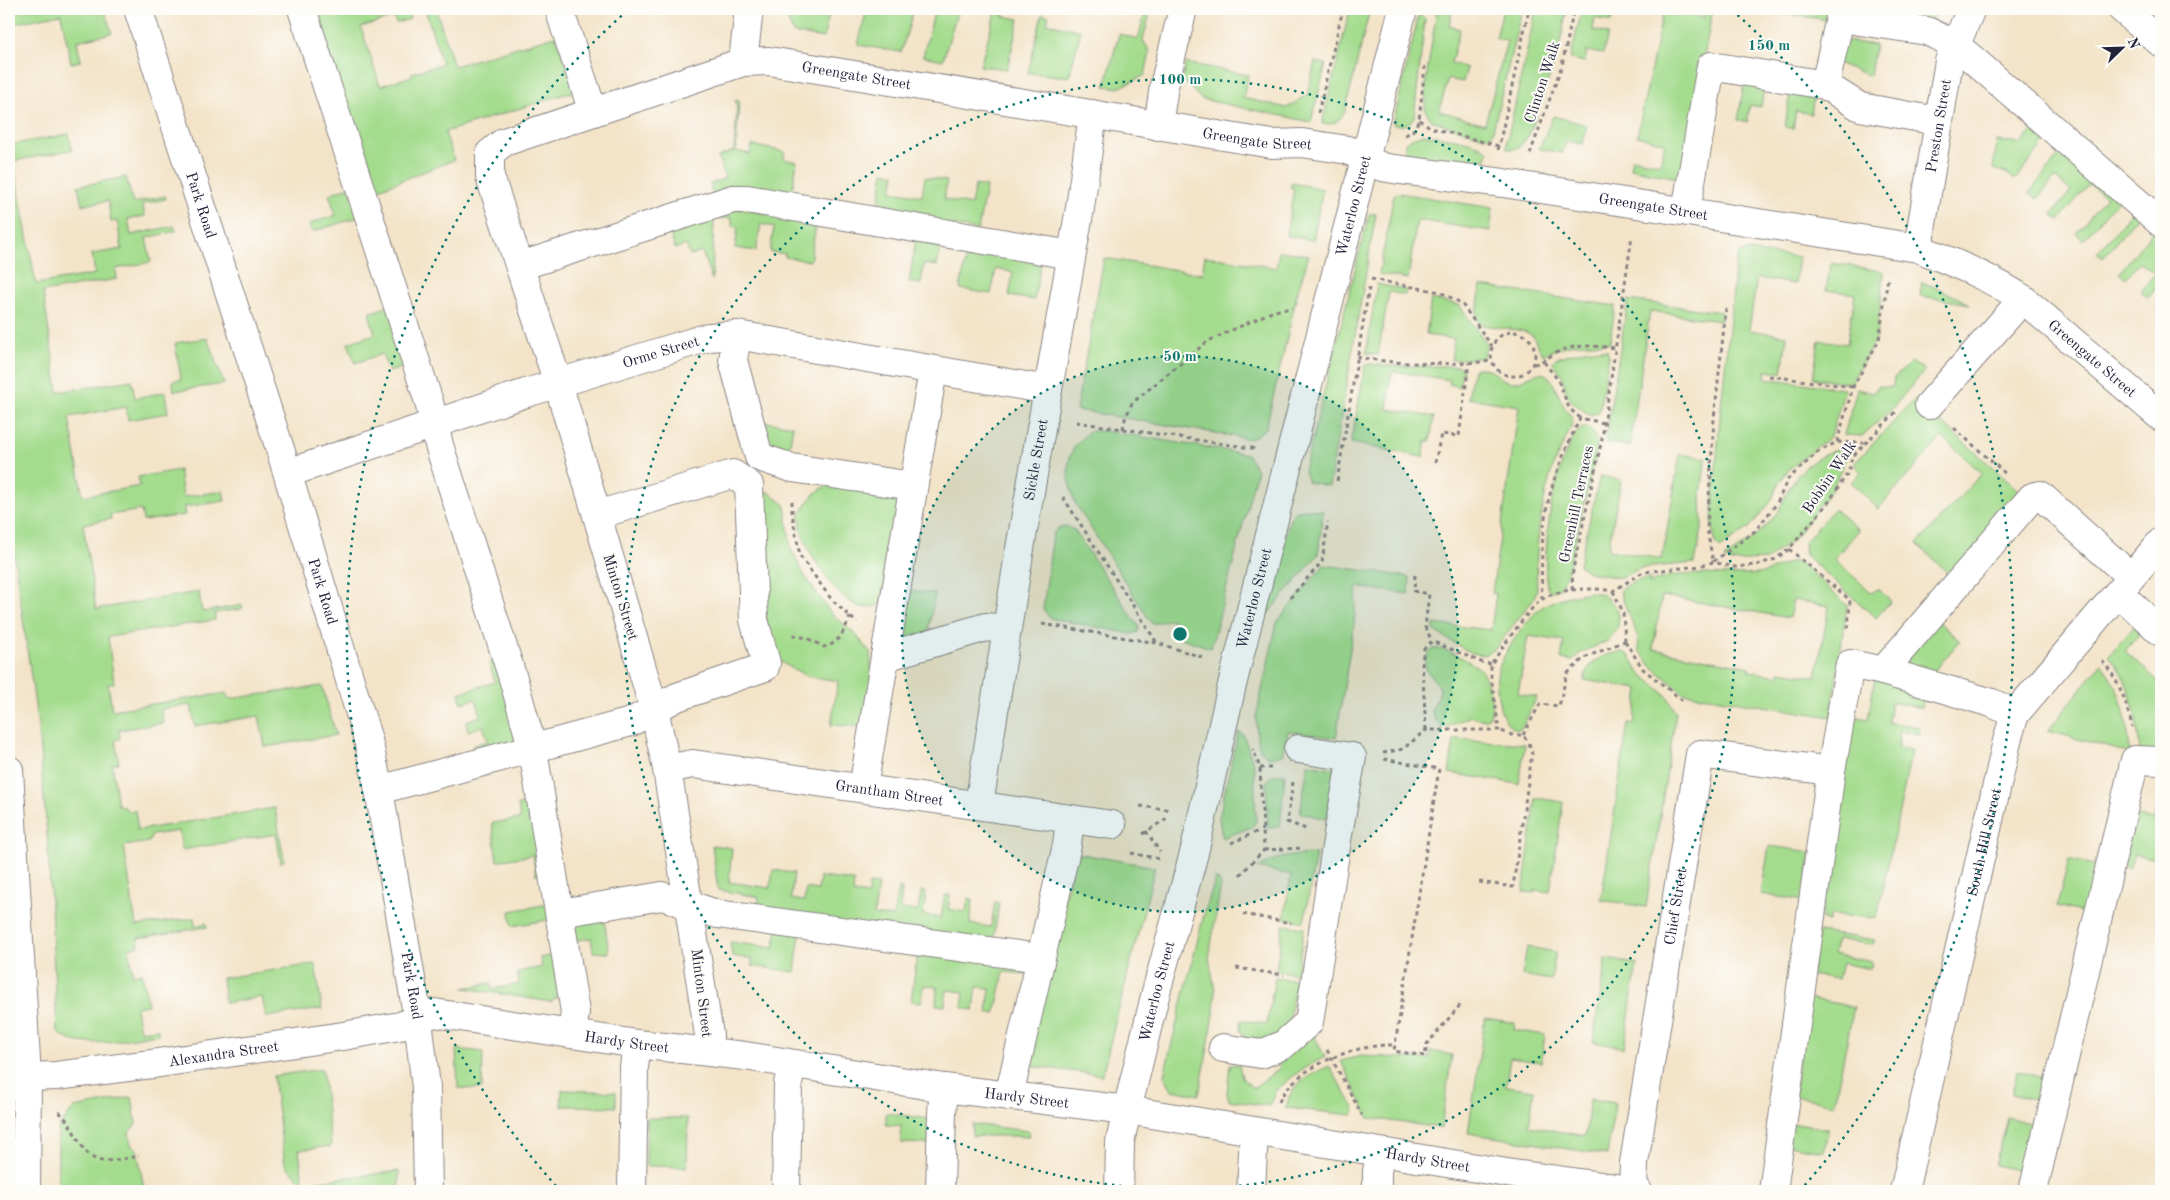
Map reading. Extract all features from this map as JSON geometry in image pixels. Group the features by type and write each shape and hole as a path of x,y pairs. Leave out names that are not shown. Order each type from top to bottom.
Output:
{"street":[{"name":"Park Road","path":"138,9 288,473 362,716 379,790 418,1020 426,1087 428,1191"},
{"path":"302,9 435,424 439,445 515,685 533,750 575,1012 572,1034"},
{"path":"559,9 592,112"},
{"path":"743,62 749,9"},
{"path":"1158,126 1164,86 1183,9"},
{"name":"Waterloo Street","path":"1119,1191 1120,1142 1127,1110 1156,992 1194,853 1232,685 1403,9"},
{"name":"Preston Street","path":"1918,248 1948,61 1971,9"},
{"path":"2122,9 2161,43"},
{"path":"1825,85 1840,18 1927,31 1955,46 2161,223"},
{"name":"Greengate Street","path":"490,153 504,142 743,62 769,61 1272,144 1302,143 1348,150 1382,167 1638,203 1918,248 1968,269 2005,287 2023,299 2161,417"},
{"path":"1686,211 1711,66 1825,85 1860,107 1937,121"},
{"name":"Sickle Street","path":"979,805 1006,629 1080,208 1093,114"},
{"name":"Minton Street","path":"490,153 490,177 558,383 654,709 667,768 690,905 709,1034 708,1051"},
{"path":"520,266 733,199 748,199 1071,256"},
{"path":"1929,405 2023,299"},
{"name":"Orme Street","path":"288,473 558,383 709,337 737,335 1048,390"},
{"path":"737,335 733,360 758,457 792,468 913,486"},
{"path":"863,788 933,370"},
{"path":"379,790 533,750 631,722 677,697 765,667 766,663 754,620 749,485 733,474 597,515"},
{"path":"1883,671 2032,497 2040,496 2125,585 2161,632"},
{"name":"South Hill Street","path":"1904,1191 2006,746 2015,714 2161,542"},
{"path":"887,645 986,627 1006,629"},
{"path":"1772,1191 1831,771 1850,664 1883,671 1992,702 2015,714"},
{"path":"1223,1048 1261,1054 1283,1045 1309,1022 1325,832 1352,757 1298,748"},
{"name":"Chief Street","path":"1635,1191 1634,1164 1700,754 1831,771"},
{"path":"2033,1191 2148,760"},
{"name":"Grantham Street","path":"667,768 693,764 1112,826"},
{"path":"9,770 27,1077 26,1191"},
{"path":"1009,1096 1067,845 1070,819"},
{"path":"560,913 662,896 717,914 1040,958"},
{"name":"Hardy Street","path":"418,1020 434,1013 637,1044 708,1051 944,1088 1127,1110 1381,1153 1512,1183 1635,1191"},
{"name":"Alexandra Street","path":"27,1077 56,1076 152,1064 400,1026 418,1020"},
{"path":"632,1191 634,1067 637,1044"},
{"path":"786,1191 788,1084 792,1064"},
{"path":"940,1191 944,1088"},
{"path":"1251,1191 1254,1132"},
{"path":"1377,1191 1377,1171 1381,1153"}],"path":[{"path":"1316,118 1343,9"},
{"path":"1496,155 1529,9"},
{"name":"Clinton Walk","path":"1528,161 1562,65 1574,9"},
{"path":"1419,120 1432,128 1499,146"},
{"name":"Greenhill Terraces","path":"1572,590 1573,569 1604,423 1638,203"},
{"path":"1337,481 1373,270"},
{"path":"1837,442 1852,386 1879,340 1889,275"},
{"path":"1371,279 1440,292 1461,303 1492,346"},
{"path":"1123,429 1132,403 1208,342 1274,311 1294,307"},
{"path":"1726,308 1714,419 1708,529 1713,562 1755,531 1777,503 1788,479 1818,452 1837,442 1865,443"},
{"path":"1533,365 1536,350 1529,337 1516,331 1508,332 1496,340 1492,346 1492,361 1499,371 1511,376 1524,374 1533,365 1544,362 1554,354 1582,344 1616,348"},
{"path":"1357,357 1444,364 1492,361"},
{"path":"1544,362 1558,380 1569,408 1580,418 1604,423"},
{"path":"1435,463 1441,434 1459,436 1469,363"},
{"path":"1769,376 1852,386"},
{"name":"Bobbin Walk","path":"1613,591 1643,572 1700,566 1713,562 1734,567 1756,565 1776,559 1789,549 1828,503 1849,471 1852,457 1902,407"},
{"name":"Greenhill Terraces","path":"1542,599 1542,554 1548,500 1562,458 1580,418"},
{"path":"1075,422 1258,449"},
{"path":"1949,423 2032,497"},
{"path":"792,468 792,514 800,556 832,600 859,626 887,645"},
{"path":"1060,493 1157,643"},
{"path":"1284,605 1322,562 1328,522"},
{"path":"1789,549 1850,600 1848,641 1850,664"},
{"path":"1415,576 1414,591 1429,594 1425,627 1432,641 1482,662 1492,664"},
{"path":"1499,730 1491,676 1492,664 1542,599 1572,590 1595,588 1613,591 1623,612 1625,641 1643,669 1683,702"},
{"path":"762,650 782,637 793,635 807,638 824,647 834,645 842,635 850,617"},
{"path":"1042,624 1157,643 1214,661"},
{"path":"2079,640 2109,668 2148,760"},
{"path":"1426,730 1422,662 1424,649 1432,641"},
{"path":"1522,735 1540,704 1559,706 1567,674 1584,658 1625,641"},
{"path":"1352,757 1367,751 1384,754 1403,749 1426,730 1499,730 1512,735 1522,735 1529,743 1532,754 1513,887 1479,882"},
{"path":"1251,740 1260,768 1264,850"},
{"path":"1298,748 1287,822 1325,832"},
{"path":"1384,754 1384,759 1439,769 1394,1051 1425,1056 1427,1044 1461,1004"},
{"path":"1139,806 1178,811 1140,837"},
{"path":"1129,852 1165,860 1142,825"},
{"path":"1228,844 1263,829"},
{"path":"1240,875 1264,850 1309,847 1325,832"},
{"path":"1243,914 1284,922"},
{"path":"1236,968 1275,974"},
{"path":"1278,1105 1291,1085 1310,1070 1331,1059 1379,1044 1394,1044"},
{"path":"1331,1059 1364,1118"},
{"path":"57,1110 68,1118 80,1144 90,1157 102,1161 138,1156"}],"green space":[{"path":"104,9 112,33 77,41 81,61 71,63 61,14 12,24 15,38 9,40 9,10"},
{"path":"310,9 419,9 408,12 410,19 396,23 394,17 361,27 380,86 412,76 412,73 442,64 425,9 436,9 454,66 555,36 578,90 445,132 454,160 369,193"},
{"path":"783,9 830,9 824,38 793,33"},
{"path":"867,9 914,9 901,52 858,45"},
{"path":"935,9 958,9 943,60 923,56"},
{"path":"1146,9 1151,9 1143,40 1150,52 1145,75 1119,88 1105,86 1119,34 1138,39"},
{"path":"1350,9 1370,9 1345,112 1335,122 1322,124"},
{"path":"1437,9 1453,9 1449,26 1460,29 1451,63 1467,68 1463,82 1448,79 1439,111 1485,124 1507,41 1496,38 1503,9 1522,9 1492,135 1484,137 1431,120 1425,110 1426,80"},
{"path":"1536,9 1567,9 1559,49 1530,133 1518,147 1507,149 1507,141"},
{"path":"1582,9 1614,9 1611,22 1595,18 1593,30 1608,34 1603,54 1587,51 1585,62 1570,59"},
{"path":"1706,9 1713,9 1681,179 1630,168 1632,158 1660,164 1665,143 1637,136 1663,12 1679,15 1681,12 1704,18"},
{"path":"1750,9 1840,9 1835,21"},
{"path":"1881,9 1937,9 1928,28 1879,19"},
{"path":"996,10 1004,12 1003,16 1019,19 1007,69 980,66"},
{"path":"1419,13 1425,19 1414,117 1410,123 1405,125 1393,124"},
{"path":"1042,14 1049,16 1047,23 1081,31 1069,77 1028,73"},
{"path":"1840,40 1875,45 1870,76 1837,63"},
{"path":"1315,62 1326,64 1311,122 1201,99 1182,79 1186,63 1248,75 1243,98 1287,108 1307,95"},
{"path":"1745,78 1765,82 1761,107 1750,105 1747,122 1738,120"},
{"path":"1791,85 1815,90 1811,114 1796,111 1793,129 1785,127"},
{"path":"735,100 739,101 736,151 750,154 752,145 785,152 784,159 797,162 791,196 730,185 713,196 710,184 725,178 718,157 734,151 737,106"},
{"path":"1553,116 1587,125 1583,144 1566,141 1563,153 1539,149"},
{"path":"2035,127 2048,139 2015,180 2006,173 1993,169 1997,141 2021,144"},
{"path":"69,134 72,150 13,161 36,284 95,274 92,254 122,249 117,221 111,222 108,201 82,205 78,186 126,177 133,203 165,196 166,199 142,204 145,216 128,219 131,235 174,226 176,231 146,238 151,262 116,269 117,279 43,292 58,392 132,380 135,398 165,392 168,413 128,420 126,407 69,417 83,496 140,486 138,477 179,470 183,497 223,491 225,501 184,507 185,515 143,521 141,510 110,515 111,519 83,524 96,609 199,592 202,612 242,605 242,609 215,613 215,620 108,637 114,683 108,684 112,710 227,693 228,699 322,686 336,735 265,747 259,716 195,726 191,705 161,709 163,723 119,730 120,739 115,740 119,763 112,764 118,805 126,808 127,811 135,810 138,830 275,808 284,860 281,863 276,834 182,850 179,831 152,835 149,842 124,846 136,926 194,918 195,926 206,923 207,927 138,938 139,946 129,948 133,975 142,973 148,1005 136,1007 140,1031 158,1029 158,1034 90,1043 77,1042 65,1038 57,1031 48,846 38,727 9,519 9,145"},
{"path":"1424,134 1477,145 1488,152 1486,160 1445,160 1432,164 1405,158 1405,143 1409,139"},
{"path":"2062,152 2118,200 2083,240 2076,233 2106,197 2089,184 2059,220 2052,214 2071,191 2055,178 2037,199 2029,193"},
{"path":"884,172 895,174 892,191 922,196 925,177 947,181 944,199 971,205 975,185 986,187 978,230 877,212"},
{"path":"1292,183 1323,189 1313,240 1286,236 1294,188 1290,187"},
{"path":"349,187 359,217 312,232 309,224 336,215 329,194"},
{"path":"1399,193 1493,208 1490,231 1417,220 1408,279 1379,274 1393,199 1395,194"},
{"path":"733,208 817,221 810,261 785,257 785,254 770,252 774,227 761,224 756,251 735,248 738,228 732,226 732,218 714,218 712,280 702,252 690,256 686,245 675,249 668,228"},
{"path":"2132,212 2137,217 2103,258 2097,253"},
{"path":"1369,214 1376,214 1329,486 1308,482 1304,471"},
{"path":"2153,231 2161,238 2161,282 2148,298 2140,291 2155,274 2140,262 2126,278 2119,273"},
{"path":"916,238 941,243 937,266 924,264 921,284 909,282"},
{"path":"968,248 1041,262 1034,300 1009,296 1013,272 996,269 991,294 960,289"},
{"path":"1279,251 1309,255 1298,290 1266,428 1251,439 1076,410 1104,258 1202,274 1205,256 1276,268"},
{"path":"1747,251 1799,257 1795,284 1757,278 1749,330 1787,336 1782,373 1766,371 1765,378 1845,389 1831,436 1788,470 1779,483 1770,503 1749,528 1720,548 1715,543 1712,519 1720,417 1736,262 1740,253"},
{"path":"1831,263 1882,271 1884,276 1876,339 1851,383 1813,378 1819,340 1847,344 1855,294 1826,290"},
{"path":"1922,282 1944,291 1970,304 1920,296"},
{"path":"1377,284 1406,290 1405,295 1389,292 1378,355 1366,353"},
{"path":"1481,286 1615,306 1610,343 1568,345 1543,355 1533,336 1524,331 1482,325 1476,318"},
{"path":"1431,299 1459,305 1485,341 1487,347 1482,358 1451,360 1454,339 1426,335"},
{"path":"1628,300 1721,312 1721,321 1650,311 1630,446 1605,442"},
{"path":"389,306 408,366 389,372 382,354 355,363 348,343 375,334 369,313"},
{"path":"207,338 224,384 174,391 173,381 181,379 175,343"},
{"path":"1588,349 1607,350 1609,356 1599,412 1592,415 1573,403 1565,390 1562,375 1552,362 1556,358"},
{"path":"1911,362 1925,370 1891,410 1862,436 1844,435 1857,389 1873,393 1878,386 1893,387 1894,378"},
{"path":"1369,364 1458,366 1463,370 1459,387 1449,384 1450,380 1392,371 1387,409 1434,417 1430,441 1426,441 1423,457 1351,443 1365,366"},
{"path":"1477,368 1488,369 1504,380 1511,382 1520,381 1532,375 1545,374 1552,381 1565,408 1573,418 1554,464 1545,495 1537,558 1537,590 1534,598 1495,649 1484,655 1471,653 1434,631 1434,624 1491,630 1496,594 1492,593 1519,406 1468,398 1473,370"},
{"path":"1915,399 2025,496 1952,577 1917,544 1982,473 1942,437 1878,509 1851,482 1861,472 1854,464"},
{"path":"753,420 793,426 788,455 765,452"},
{"path":"1587,427 1595,437 1597,450 1567,574 1556,590 1549,591 1546,562 1552,500 1567,450 1577,432"},
{"path":"1091,431 1105,431 1247,454 1257,470 1211,648 1178,637 1172,619 1152,624 1075,503 1068,473 1071,454 1075,446"},
{"path":"1850,445 1832,489 1793,540 1766,560 1732,562 1724,559 1765,527 1777,513 1791,486 1804,468 1826,454"},
{"path":"1680,454 1706,458 1701,493 1702,529 1695,563 1641,568 1621,578 1588,572 1579,565 1600,476 1621,480 1608,550 1662,559"},
{"path":"831,482 883,487 899,503 887,601 876,606 861,607 841,594 822,572 803,536 799,516 813,495"},
{"path":"769,492 785,505 791,549 804,575 831,613 857,636 870,652 873,685 865,727 831,725 838,681 807,676 776,660 767,639 759,493"},
{"path":"1305,509 1323,511 1318,555 1267,615 1290,518 1295,512"},
{"path":"1834,509 1859,530 1834,559 1872,593 1877,589 1891,601 1876,618 1805,555 1804,543"},
{"path":"1066,526 1074,530 1139,627 1138,632 1132,634 1050,618 1043,609 1053,534 1058,528"},
{"path":"1789,562 1801,563 1847,605 1831,717 1683,693 1650,665 1639,650 1638,636 1621,596 1621,589 1638,580 1650,578 1649,584 1661,579 1687,574 1757,574","holes":["1662,596 1789,618 1793,600 1829,606 1816,677 1780,671 1778,676 1749,671 1750,667 1653,649"]},
{"path":"1324,565 1410,577 1409,594 1357,587 1354,624 1336,738 1288,731 1282,755 1268,757 1261,751 1257,739 1256,717 1277,622"},
{"path":"908,590 935,594 927,638 901,647"},
{"path":"1590,592 1603,594 1616,607 1619,616 1618,627 1608,641 1580,653 1573,661 1561,659 1564,641 1528,636 1518,694 1537,697 1523,726 1518,730 1514,728 1506,721 1500,707 1497,676 1502,659 1529,620 1542,607 1559,599"},
{"path":"1936,620 1960,641 1930,676 1896,667"},
{"path":"2134,627 2141,632 2125,651 2161,684 2161,753 2140,753 2135,714 2128,688 2123,676 2108,656"},
{"path":"1433,649 1449,652 1480,669 1487,682 1492,702 1492,711 1489,717 1482,719 1472,716 1443,727 1435,720 1431,710 1440,689 1425,666 1425,661"},
{"path":"1623,652 1630,656 1637,670 1668,697 1676,713 1646,907 1601,900 1628,723 1634,724 1639,689 1584,680 1589,667 1598,659 1609,654"},
{"path":"498,660 522,746 476,757 472,746 488,741 483,726 468,731 466,721 481,716 476,699 462,703 459,693 495,682 489,663"},
{"path":"2101,664 2114,684 2123,706 2130,753 2048,731"},
{"path":"1875,677 1925,688 1922,708 1891,702 1888,722 1920,727 1919,734 1900,731 1898,748 1912,750 1877,918 1830,915 1829,921 1821,919 1852,716 1868,719"},
{"path":"1238,732 1243,734 1254,765 1256,822 1252,827 1222,838 1219,818"},
{"path":"1454,739 1525,744 1519,784 1449,773"},
{"path":"1308,764 1335,769 1327,819 1300,813"},
{"path":"1285,774 1280,826 1268,829 1266,782 1273,775"},
{"path":"2161,790 2161,832 2157,846 2161,847 2161,860 2134,854 2130,868 2120,865 2132,816 2155,820"},
{"path":"1536,798 1563,802 1550,892 1535,890 1534,893 1523,892"},
{"path":"533,802 544,873 536,875 533,855 497,861 492,823 520,819 518,805"},
{"path":"712,845 732,848 729,882 770,888 773,870 794,873 791,899 804,901 806,888 818,890 820,877 854,881 853,893 868,895 869,884 878,885 874,915 893,917 898,888 902,889 900,909 918,911 921,891 926,892 923,915 941,918 945,895 950,895 948,909 966,912 968,898 973,899 970,924 991,927 995,902 999,903 993,944 757,913 759,897 718,890"},
{"path":"1769,846 1811,852 1804,901 1761,894"},
{"path":"1076,853 1155,867 1102,1075 1022,1065"},
{"path":"1316,854 1304,922 1284,918 1291,875 1258,868 1278,859"},
{"path":"2069,859 2101,867 2089,914 2057,906"},
{"path":"1216,878 1221,884 1209,958 1215,989 1214,1015 1199,1095 1172,1090 1164,1075 1204,914"},
{"path":"549,904 564,991 551,1002 464,988 491,983 493,989 519,984 517,972 542,967 540,958 554,955 548,920 512,926 510,911"},
{"path":"604,918 609,953 593,952 591,938 573,941 570,923"},
{"path":"1283,925 1304,928 1297,974 1276,970"},
{"path":"777,929 800,933 795,972 752,966 752,959 732,956 730,942 774,948"},
{"path":"1818,932 1875,940 1873,945 1837,939 1833,954 1872,962 1870,969 1842,963 1838,979 1811,975"},
{"path":"1527,947 1556,952 1551,980 1522,975"},
{"path":"918,950 1029,966 1026,974 1004,972 995,1014 987,1012 990,988 977,987 974,1010 962,1008 964,992 947,990 945,1006 936,1005 937,987 924,985 921,1002 911,1001"},
{"path":"1606,959 1637,964 1624,1048 1593,1042"},
{"path":"315,964 322,1009 266,1017 262,997 225,1003 222,978"},
{"path":"1275,977 1296,980 1288,1026 1271,1040 1248,1041 1240,1030 1241,1020 1267,1024"},
{"path":"1808,998 1854,1007 1834,1104 1794,1096"},
{"path":"1485,1018 1515,1023 1514,1030 1545,1035 1541,1062 1510,1058 1506,1086 1534,1090 1529,1126 1585,1136 1590,1099 1615,1103 1607,1155 1468,1133"},
{"path":"1313,1033 1325,1057 1301,1070 1276,1090 1269,1106 1229,1100 1227,1094 1230,1064 1239,1065 1242,1078 1253,1088 1279,1069 1280,1055"},
{"path":"456,1049 483,1052 482,1089 458,1088"},
{"path":"1431,1051 1452,1055 1441,1128 1369,1118 1341,1061 1361,1056 1429,1059"},
{"path":"1329,1066 1355,1109 1353,1115 1286,1108 1291,1093 1301,1082"},
{"path":"322,1069 331,1146 299,1150 303,1183 285,1165 273,1076"},
{"path":"2017,1071 2051,1080 2046,1102 2012,1094"},
{"path":"562,1090 616,1092 616,1107 561,1106"},
{"path":"132,1097 136,1124 129,1132 131,1145 137,1149 144,1189 148,1189 148,1191 58,1191 58,1128 74,1108"},
{"path":"886,1113 930,1119 929,1144 901,1143 901,1126 886,1125"},
{"path":"2007,1117 2040,1126 2029,1173 1995,1165"},
{"path":"647,1118 688,1118 687,1167 646,1166"},
{"path":"1790,1123 1828,1129 1824,1151 1787,1145"},
{"path":"972,1124 1028,1131 1029,1136 972,1136"},
{"path":"399,1171 399,1191 322,1191 321,1185 303,1188 303,1183"}]}
